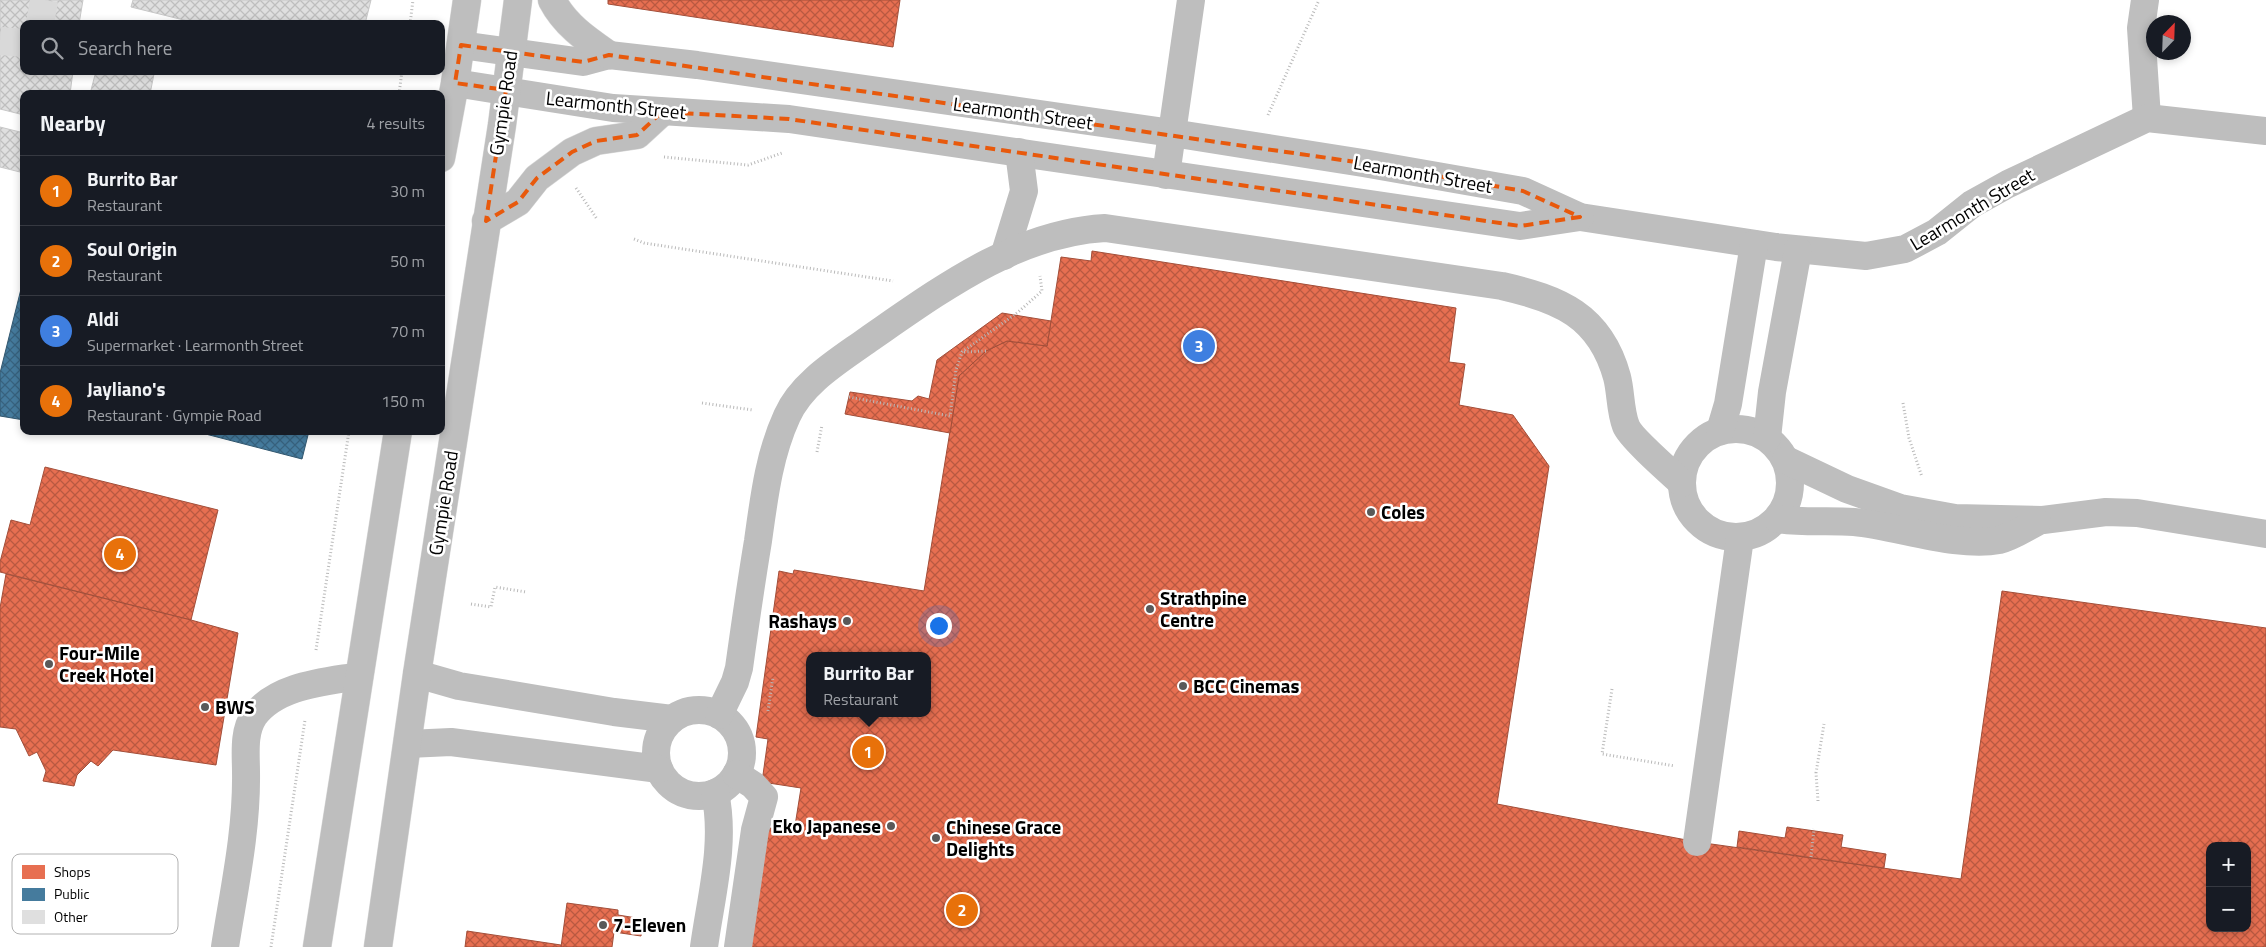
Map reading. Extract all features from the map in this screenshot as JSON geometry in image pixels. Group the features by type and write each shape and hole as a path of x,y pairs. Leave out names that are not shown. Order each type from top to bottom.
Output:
{"main road":[{"path":"445,137 467,0"},
{"name":"Gympie Road","path":"378,947 518,0"},
{"path":"552,0 556,10 576,31 609,55"},
{"path":"1166,175 1191,0"},
{"path":"2146,0 2141,28 2147,118 2266,131"},
{"name":"Learmonth Street","path":"460,45 583,62 609,55 697,64 1172,133 1363,163 1523,191 1580,217 1754,244 1866,256 1905,249 1937,232 1972,204 2008,184 2147,118"},
{"name":"Learmonth Street","path":"455,83 613,108 789,118 1520,226 1580,217"},
{"path":"991,148 995,108"},
{"path":"486,221 518,202 537,178 572,152 596,141 637,135 662,112"},
{"path":"1004,256 1024,192 1018,152"},
{"path":"719,715 735,682 739,668 765,491 776,445 788,414 809,385 831,366 952,281 1004,256 1049,238 1082,230 1105,228 1502,286 1541,295 1576,314 1597,332 1610,353 1626,427 1682,483"},
{"path":"1720,432 1730,395 1754,244"},
{"path":"1767,438 1772,392 1798,250"},
{"path":"1739,548 1706,528 1693,516 1685,500 1682,483 1684,468 1690,454 1699,443 1720,432 1736,429 1752,431 1767,438 1786,460 1848,489 1900,508 1922,513 1955,518 2043,520 2106,512 2138,513 2266,534"},
{"path":"317,947 397,435"},
{"path":"1697,842 1739,548 1778,519 1786,506 1790,491 1790,475 1786,460"},
{"path":"1778,519 1798,522 1854,522 1958,539 1988,541 2001,539 2043,520"},
{"path":"417,674 459,686 614,712 672,719"},
{"path":"225,947 247,806 246,745 248,731 254,716 270,702 295,689 359,676"},
{"path":"707,710 719,715 730,723 738,735 742,748 741,762 736,774 727,785 715,793 689,794 676,789 659,769 656,756 657,742 663,729 672,719 682,713 707,710"},
{"path":"408,744 451,742 659,769"},
{"path":"736,774 753,785 764,797 754,830 738,947"},
{"path":"704,947 719,845 719,812 715,793"}],"path":[{"path":"411,20 414,0"},
{"path":"1265,122 1318,0"},
{"path":"400,90 401,75"},
{"path":"657,156 748,165 783,153"},
{"path":"572,182 597,219"},
{"path":"634,239 644,243 901,282"},
{"path":"844,401 851,396 950,416 956,370 962,352 1017,313 1042,291 1040,274"},
{"path":"962,352 986,351"},
{"path":"702,403 756,410"},
{"path":"1903,403 1909,438 1923,482"},
{"path":"817,452 823,417"},
{"path":"471,604 491,607 495,587 526,592"},
{"path":"1612,689 1602,754 1680,766"},
{"path":"1818,801 1816,772 1824,724"},
{"path":"1811,857 1814,829"}],"highlighted area":[{"path":"461,45 583,62 609,55 1363,163 1523,191 1580,217 1520,226 789,119 662,112 637,135 596,141 572,152 537,178 518,202 486,221 506,90 455,83"}],"building: Shops":[{"path":"608,0 900,0 893,47 608,4"},
{"name":"Strathpine Centre","path":"1092,251 1456,308 1449,362 1465,364 1459,405 1513,415 1549,466 1497,804 1697,842 1961,879 2002,591 2266,628 2266,947 746,947 764,827 794,832 801,788 762,782 768,739 756,737 779,571 793,574 794,570 924,591 959,376 986,351 1007,341 1047,346 1061,257 1091,261"},
{"path":"1002,313 1051,321 1047,346 1007,341 986,351 959,376 950,433 845,414 850,392 912,401 918,396 929,399 937,360"},
{"path":"45,467 218,510 191,620 0,572 0,562 11,520 30,525"},
{"path":"6,574 238,633 216,765 113,750 98,766 91,761 77,775 74,786 43,781 46,771 37,752 29,756 16,729 0,727 0,608"},
{"path":"1787,827 1843,835 1841,847 1886,854 1884,868 1737,847 1739,831 1785,838"},
{"name":"7-Eleven","path":"567,903 618,910 618,915 643,919 641,936 614,932 612,947 561,947"},
{"path":"467,931 561,945 561,947 465,947"}],"building: Public":[{"path":"20,293 20,419 0,416 0,373"},
{"path":"209,435 308,435 302,459"}],"building: Other":[{"path":"0,0 83,0 80,20 20,20 20,75 72,75 71,90 20,90 20,114 0,109"},
{"path":"133,0 371,0 366,20 184,20 131,7"},
{"path":"95,75 154,75 151,90 91,90"},
{"path":"0,127 20,132 20,172 0,167"}],"tunnel":[{"path":"41,20 44,0"},
{"path":"0,41 20,43"}],"place":[{"name":"Aldi","path":"1199,346"},
{"name":"Coles","path":"1371,512"},
{"name":"Jayliano's","path":"120,554"},
{"name":"Strathpine Centre","path":"1150,609"},
{"name":"Rashays","path":"847,621"},
{"name":"Four-Mile Creek Hotel","path":"49,664"},
{"name":"BCC Cinemas","path":"1183,686"},
{"name":"BWS","path":"205,707"},
{"name":"Burrito Bar","path":"868,752"},
{"name":"Eko Japanese","path":"891,826"},
{"name":"Chinese Grace Delights","path":"936,838"},
{"name":"Soul Origin","path":"962,910"},
{"name":"7-Eleven","path":"603,925"}]}
